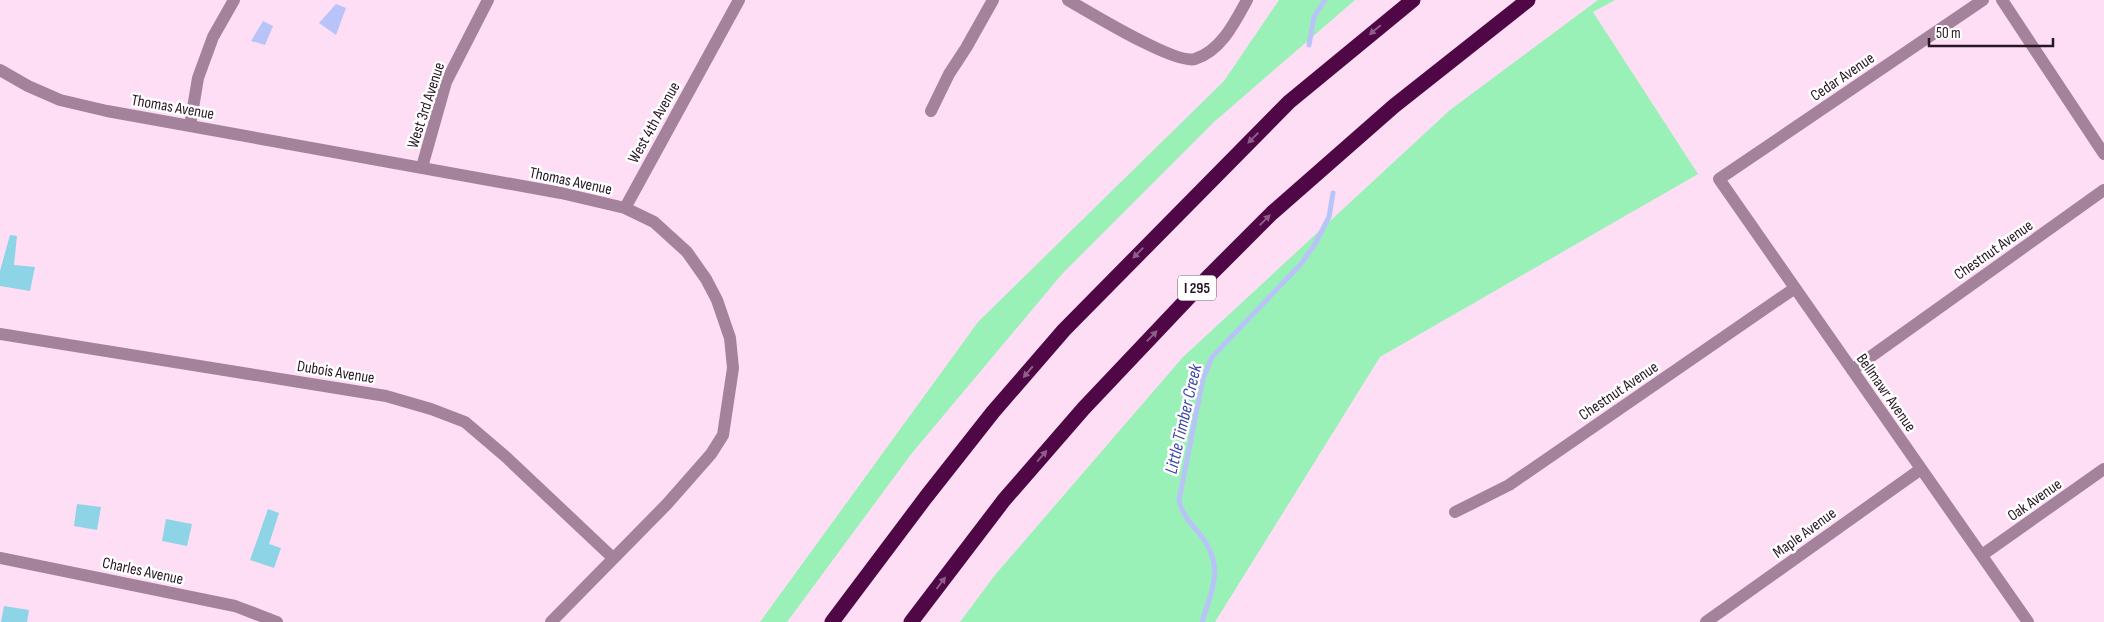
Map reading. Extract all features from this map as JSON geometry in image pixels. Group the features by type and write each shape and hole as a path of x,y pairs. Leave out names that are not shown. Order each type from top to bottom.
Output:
{"highway":[{"path":"832,622 926,496 993,412 1064,330 1289,102 1413,0"},
{"name":"I 295","path":"911,622 1004,500 1084,408 1272,212 1394,106 1528,0"}],"street":[{"path":"190,126 198,78 213,37 234,0"},
{"name":"West 3rd Avenue","path":"422,167 446,82 488,0"},
{"name":"West 4th Avenue","path":"625,208 739,0"},
{"path":"931,111 948,74 966,48 993,0"},
{"path":"1068,0 1119,29 1172,55 1194,59 1212,50 1232,27 1247,0"},
{"name":"Cedar Avenue","path":"1719,180 1983,0"},
{"path":"2002,0 2104,154"},
{"name":"Thomas Avenue","path":"0,70 28,86 60,100 107,111 561,193 625,208 654,222 686,252 706,279 717,300 730,338 733,368 723,435 711,454 667,504 551,622"},
{"name":"Bellmawr Avenue","path":"1719,180 2028,622"},
{"name":"Chestnut Avenue","path":"1852,370 2104,190"},
{"name":"Chestnut Avenue","path":"1455,512 1509,485 1796,288"},
{"name":"Dubois Avenue","path":"0,334 386,396 431,409 465,422 506,456 613,558"},
{"name":"Oak Avenue","path":"1982,555 2104,468"},
{"name":"Maple Avenue","path":"1706,622 1921,469"},
{"name":"Charles Avenue","path":"0,558 235,606 277,622"}],"green space":[{"path":"1279,0 1355,0 1214,122 1062,274 912,453 787,622 760,622 978,322 1224,81"},
{"path":"1598,0 1615,0 1593,12 1698,174 1380,357 1215,622 960,622 995,575 1183,357 1450,110"}],"water":[{"path":"336,4 346,8 336,35 319,23"},
{"path":"263,21 273,26 265,45 251,41"}],"building":[{"path":"10,235 17,236 14,265 35,267 30,291 0,286 0,271"},
{"path":"77,504 101,507 97,530 74,526"},
{"path":"268,509 279,513 269,544 281,548 274,568 250,560"},
{"path":"166,519 192,524 187,546 162,541"},
{"path":"4,606 29,610 27,622 1,622"}],"waterway":[{"name":"Little Timber Creek","path":"1309,45 1314,17 1325,0"},
{"name":"Little Timber Creek","path":"1202,622 1213,587 1214,566 1212,555 1182,510 1179,500 1203,379 1212,357 1301,264 1315,244 1329,217 1333,193"}]}
